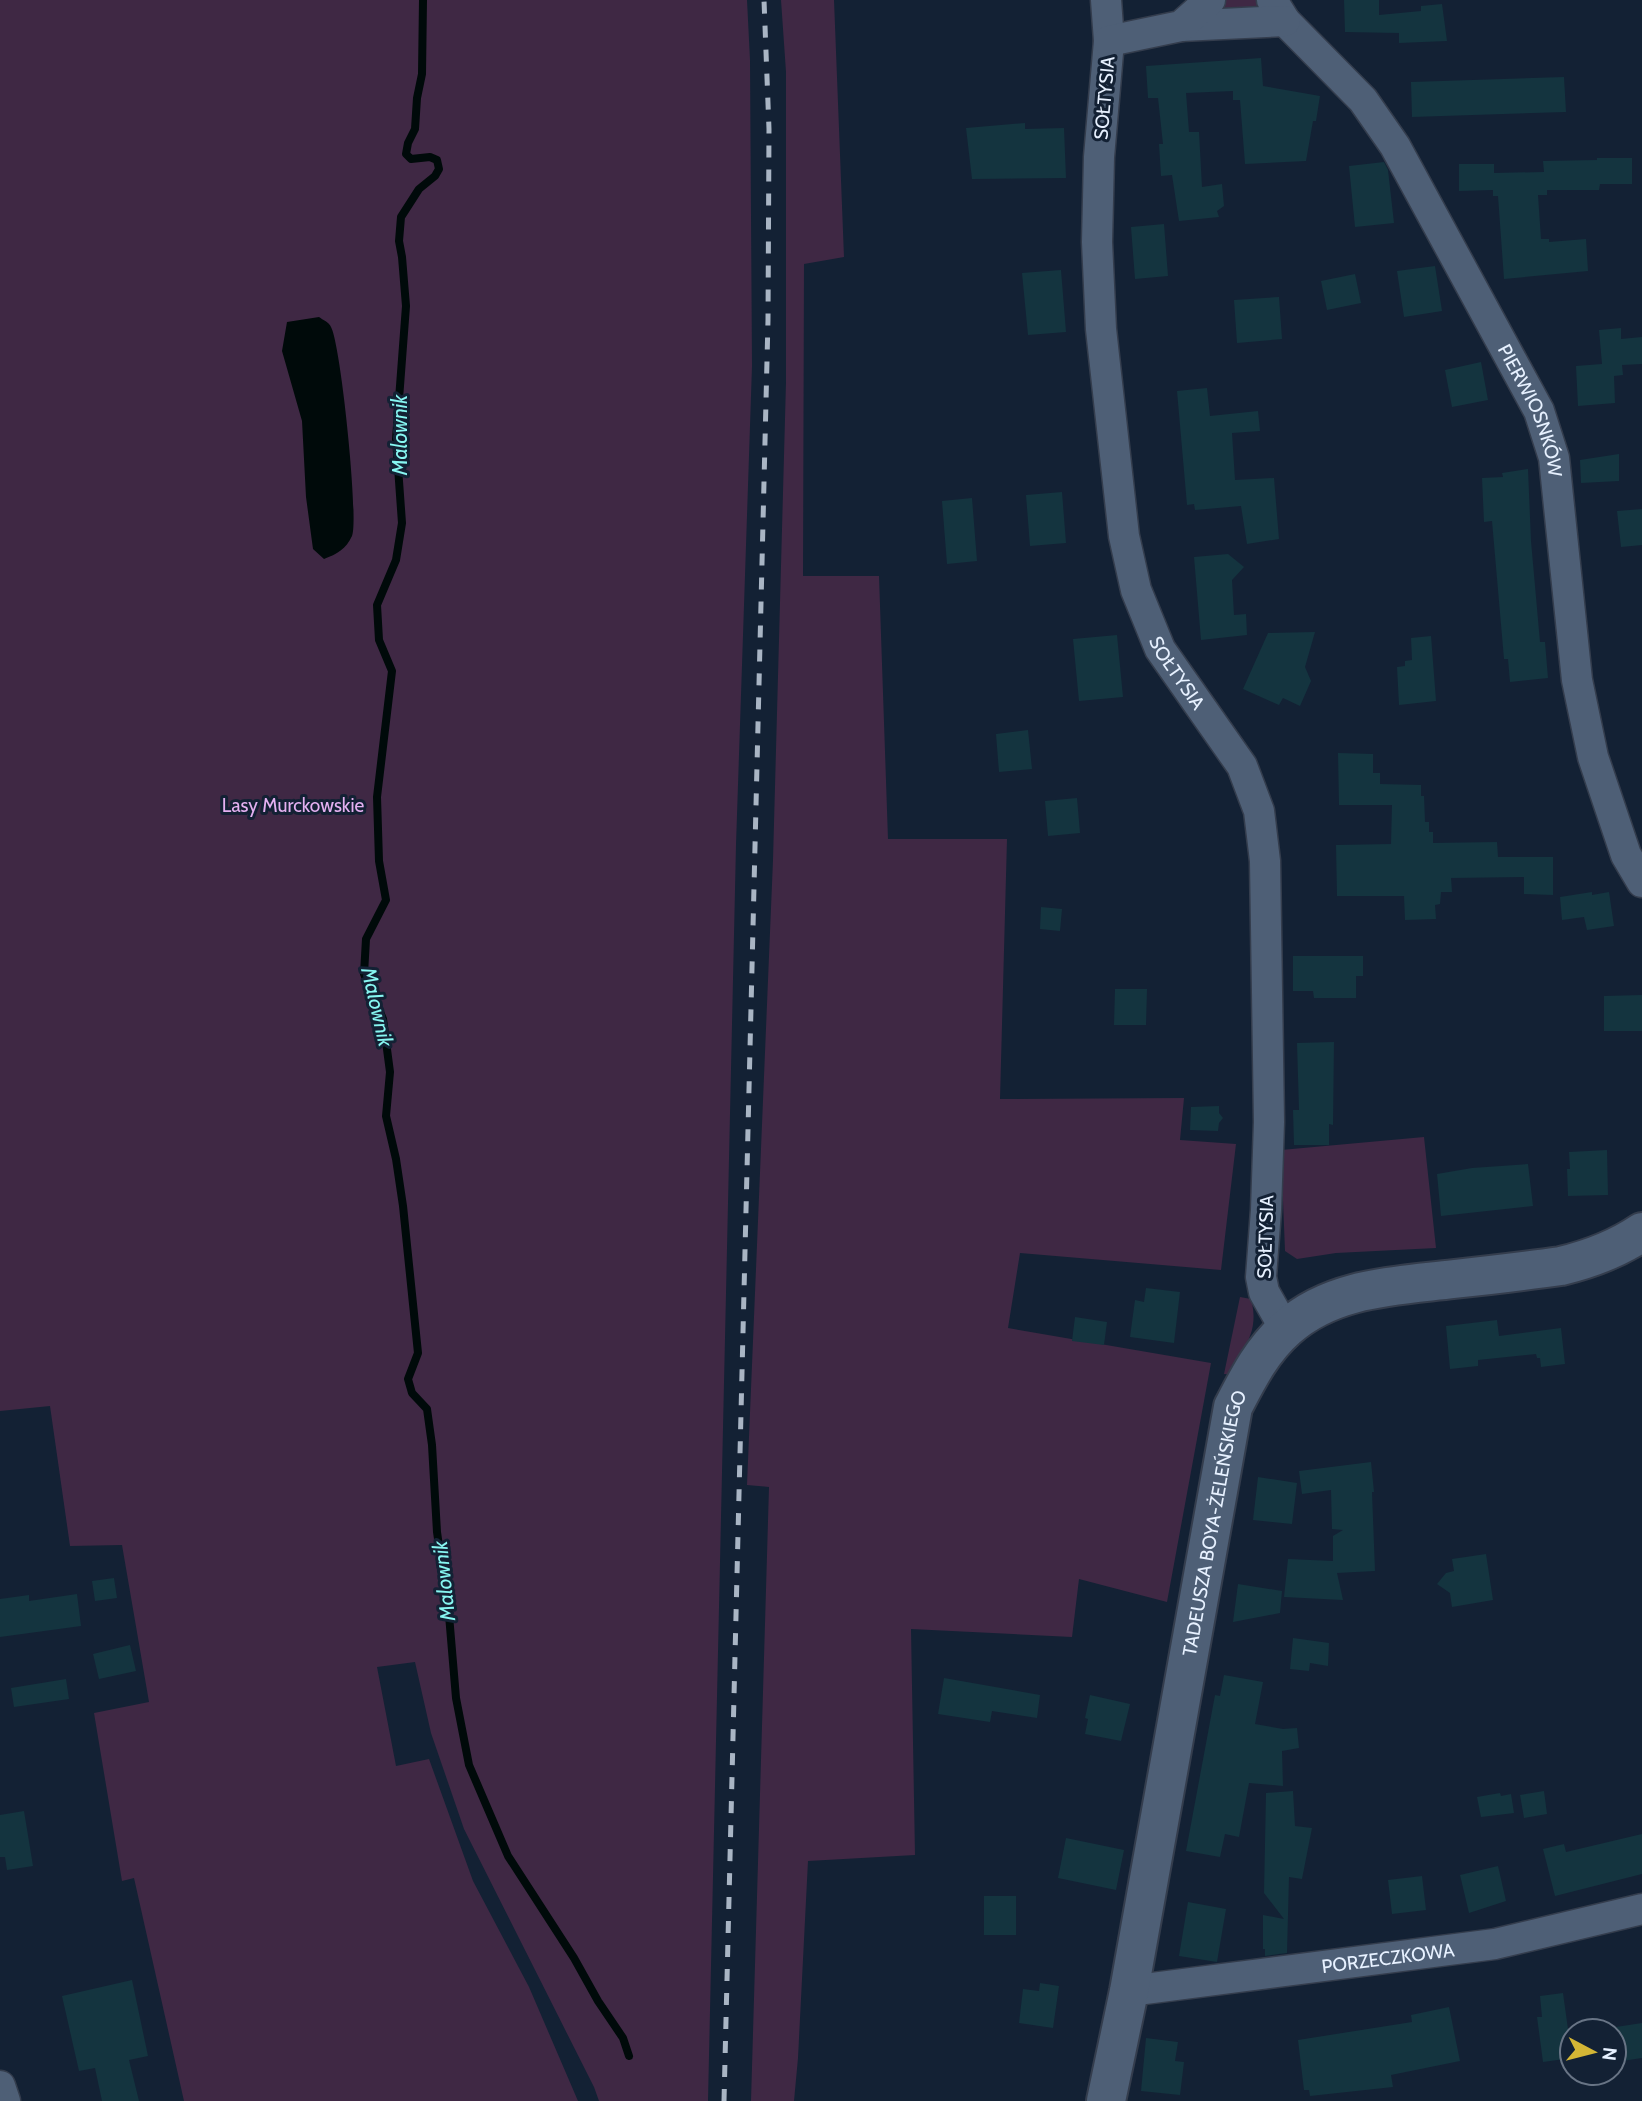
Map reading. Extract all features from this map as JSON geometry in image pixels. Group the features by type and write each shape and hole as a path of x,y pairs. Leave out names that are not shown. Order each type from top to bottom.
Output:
{"street":[{"name":"SOŁTYSIA","path":"1106,0 1109,41 1097,242 1101,329 1124,536 1136,590 1160,649 1242,766 1259,811 1265,861 1269,1122 1261,1277 1264,1292 1285,1329"},
{"path":"1181,26 1210,0"},
{"path":"1109,41 1278,10"},
{"name":"PIERWIOSNKÓW","path":"1278,10 1363,100 1395,146 1539,411 1554,457 1577,680 1593,757 1626,855 1642,882"},
{"name":"TADEUSZA BOYA-ŻELEŃSKIEGO","path":"1106,2101 1129,1991 1233,1408 1250,1373 1264,1352 1285,1329 1336,1298 1361,1291 1561,1266 1611,1250 1642,1232"},
{"name":"PORZECZKOWA","path":"1129,1991 1495,1944 1642,1909"},
{"path":"0,2086 5,2101"}],"green space":[{"name":"Lasy Murckowskie","path":"0,0 747,0 750,60 752,366 736,845 708,2101 599,2101 464,1829 431,1733 415,1662 377,1667 396,1766 429,1759 473,1881 529,1987 578,2101 184,2101 134,1878 122,1881 94,1713 149,1702 122,1545 70,1546 50,1406 0,1411"},
{"path":"781,0 834,0 844,257 804,264 803,576 879,576 888,839 1007,839 1000,1099 1184,1098 1180,1140 1236,1144 1221,1270 1020,1253 1008,1328 1211,1363 1167,1602 1079,1579 1072,1637 911,1629 915,1855 808,1861 794,2101 751,2101 769,1487 747,1485 773,860 786,382 786,72"},
{"path":"1225,0 1261,0 1267,9 1214,9"},
{"path":"1424,1137 1436,1248 1336,1253 1297,1259 1285,1251 1281,1150"},
{"path":"1240,1297 1251,1299 1252,1330 1239,1356 1227,1374 1224,1374"}],"shaded area":[{"path":"319,317 330,325 335,340 344,397 354,523 352,536 347,544 324,559 313,549 306,497 302,421 282,351 287,322"}],"building":[{"path":"1344,0 1379,0 1379,15 1421,11 1421,6 1442,4 1447,41 1399,43 1399,33 1345,32"},
{"path":"1261,58 1263,86 1320,96 1306,161 1245,164 1240,100 1233,100 1233,91 1186,93 1189,132 1199,132 1202,187 1222,184 1224,206 1217,211 1219,217 1179,221 1172,175 1161,176 1159,144 1163,144 1158,98 1148,98 1146,66"},
{"path":"1564,77 1566,112 1412,117 1411,82"},
{"path":"1025,123 1025,129 1064,128 1066,178 972,179 966,128"},
{"path":"1632,158 1632,184 1600,184 1599,190 1547,190 1547,195 1538,195 1541,239 1549,239 1549,242 1586,239 1588,271 1504,279 1498,196 1493,196 1493,190 1459,191 1459,164 1494,164 1494,173 1544,172 1543,161"},
{"path":"1384,162 1388,170 1394,223 1355,227 1349,166"},
{"path":"1164,224 1168,276 1135,279 1131,227"},
{"path":"1435,266 1442,311 1404,317 1397,271"},
{"path":"1061,270 1066,332 1028,335 1022,273"},
{"path":"1355,274 1361,303 1327,310 1321,281"},
{"path":"1279,297 1282,339 1237,343 1234,300"},
{"path":"1621,328 1621,339 1642,337 1642,364 1622,365 1623,375 1614,376 1615,403 1578,406 1576,366 1602,364 1599,330"},
{"path":"1481,362 1488,400 1452,407 1445,370"},
{"path":"1207,388 1210,416 1258,411 1260,431 1232,433 1235,480 1274,478 1279,539 1247,544 1241,506 1195,510 1194,504 1187,505 1177,391"},
{"path":"1619,454 1619,481 1581,483 1580,460"},
{"path":"1528,469 1540,642 1545,642 1548,678 1510,682 1508,659 1504,659 1492,521 1484,522 1482,478 1503,477 1502,473"},
{"path":"1062,492 1066,543 1030,546 1026,495"},
{"path":"972,498 977,561 947,564 942,501"},
{"path":"1642,509 1642,545 1621,547 1617,511"},
{"path":"1228,554 1244,567 1232,580 1234,615 1246,614 1247,635 1201,640 1194,557"},
{"path":"1315,632 1305,667 1311,681 1300,706 1283,698 1279,705 1243,689 1268,633"},
{"path":"1117,635 1123,697 1079,701 1073,639"},
{"path":"1431,636 1436,701 1399,705 1397,667 1405,666 1405,661 1412,660 1411,638"},
{"path":"1028,730 1032,769 999,772 996,734"},
{"path":"1338,753 1373,754 1373,773 1380,773 1380,784 1421,785 1425,822 1429,822 1429,832 1433,832 1433,843 1497,842 1498,857 1553,857 1553,895 1524,894 1524,877 1451,878 1452,892 1441,892 1440,904 1435,905 1436,919 1405,920 1404,896 1337,896 1336,845 1391,844 1392,805 1339,805"},
{"path":"1077,798 1080,833 1048,836 1045,801"},
{"path":"1592,892 1592,895 1609,892 1614,926 1587,930 1584,917 1562,920 1560,897"},
{"path":"1041,907 1062,909 1060,931 1040,929"},
{"path":"1293,956 1363,956 1363,976 1356,976 1356,998 1314,998 1313,991 1293,991"},
{"path":"1115,989 1147,989 1146,1025 1114,1025"},
{"path":"1642,995 1642,1031 1604,1031 1604,996"},
{"path":"1334,1042 1333,1125 1329,1124 1329,1145 1294,1145 1293,1110 1299,1110 1297,1043"},
{"path":"1219,1106 1219,1113 1223,1118 1218,1131 1190,1130 1191,1107"},
{"path":"1607,1150 1608,1195 1568,1196 1569,1152"},
{"path":"1528,1164 1533,1206 1441,1216 1437,1174 1472,1168"},
{"path":"1146,1288 1180,1292 1174,1343 1130,1337 1135,1300 1144,1302"},
{"path":"1075,1317 1107,1322 1104,1345 1072,1341"},
{"path":"1497,1320 1499,1336 1561,1328 1565,1364 1541,1367 1540,1358 1537,1358 1536,1354 1478,1360 1478,1366 1450,1369 1446,1326"},
{"path":"1371,1462 1375,1571 1337,1573 1343,1600 1284,1597 1288,1559 1333,1561 1333,1536 1343,1530 1332,1529 1331,1490 1302,1494 1299,1471"},
{"path":"1258,1477 1297,1483 1292,1524 1253,1520"},
{"path":"1486,1554 1493,1600 1452,1607 1450,1593 1437,1584 1446,1573 1454,1571 1452,1559"},
{"path":"114,1578 117,1598 95,1601 92,1581"},
{"path":"1238,1584 1282,1591 1280,1613 1233,1622"},
{"path":"77,1594 81,1626 0,1637 0,1599 29,1595 29,1601"},
{"path":"1293,1638 1329,1643 1328,1666 1310,1663 1309,1671 1290,1669"},
{"path":"130,1645 136,1671 99,1679 93,1654"},
{"path":"1224,1675 1263,1682 1255,1724 1283,1729 1297,1728 1299,1748 1282,1751 1283,1786 1249,1783 1239,1837 1225,1834 1220,1857 1186,1851 1215,1695 1220,1696"},
{"path":"944,1678 1040,1695 1037,1718 992,1711 990,1722 938,1714"},
{"path":"66,1679 69,1699 14,1707 11,1688"},
{"path":"1090,1695 1130,1704 1121,1741 1085,1734"},
{"path":"1293,1791 1295,1826 1312,1828 1302,1879 1289,1877 1287,1953 1265,1956 1263,1915 1284,1919 1264,1893 1266,1793"},
{"path":"1544,1791 1547,1814 1524,1818 1520,1795"},
{"path":"1500,1793 1501,1796 1511,1794 1514,1813 1481,1817 1477,1797"},
{"path":"24,1811 33,1866 7,1870 5,1857 0,1857 0,1815"},
{"path":"1642,1834 1642,1874 1555,1896 1543,1849 1564,1844 1566,1852"},
{"path":"1066,1838 1124,1850 1116,1890 1058,1878"},
{"path":"1498,1866 1506,1901 1469,1913 1460,1875"},
{"path":"1422,1876 1426,1910 1392,1914 1388,1880"},
{"path":"984,1896 1016,1896 1016,1935 984,1935"},
{"path":"1188,1902 1226,1909 1217,1962 1179,1956"},
{"path":"132,1980 148,2056 129,2060 139,2101 102,2101 95,2068 79,2071 62,1996"},
{"path":"1040,1983 1059,1986 1053,2028 1019,2023 1023,1989 1039,1991"},
{"path":"1563,1993 1566,2017 1558,2017 1558,2060 1543,2062 1537,2017 1542,2017 1540,1996"},
{"path":"1449,2007 1460,2061 1391,2075 1393,2087 1310,2096 1309,2090 1304,2090 1298,2040 1412,2022 1411,2015"},
{"path":"1642,2023 1642,2058 1628,2060 1628,2025"},
{"path":"1146,2038 1178,2042 1175,2061 1184,2062 1180,2095 1141,2091"}],"waterway":[{"name":"Malownik","path":"423,0 422,74 415,129 406,154 411,159 430,157 437,160 439,169 435,176 419,189 401,217 399,241 406,306 396,439 402,523 396,560 377,605 379,640 392,671 377,797 379,861 386,900 366,939 364,974 383,1019 390,1072 386,1116 403,1206 418,1353 408,1379 412,1393 427,1409 437,1532 449,1615 456,1698 469,1765 508,1856 623,2038 629,2056"}],"railway":[{"path":"724,2101 768,320 769,129 764,0"}]}
